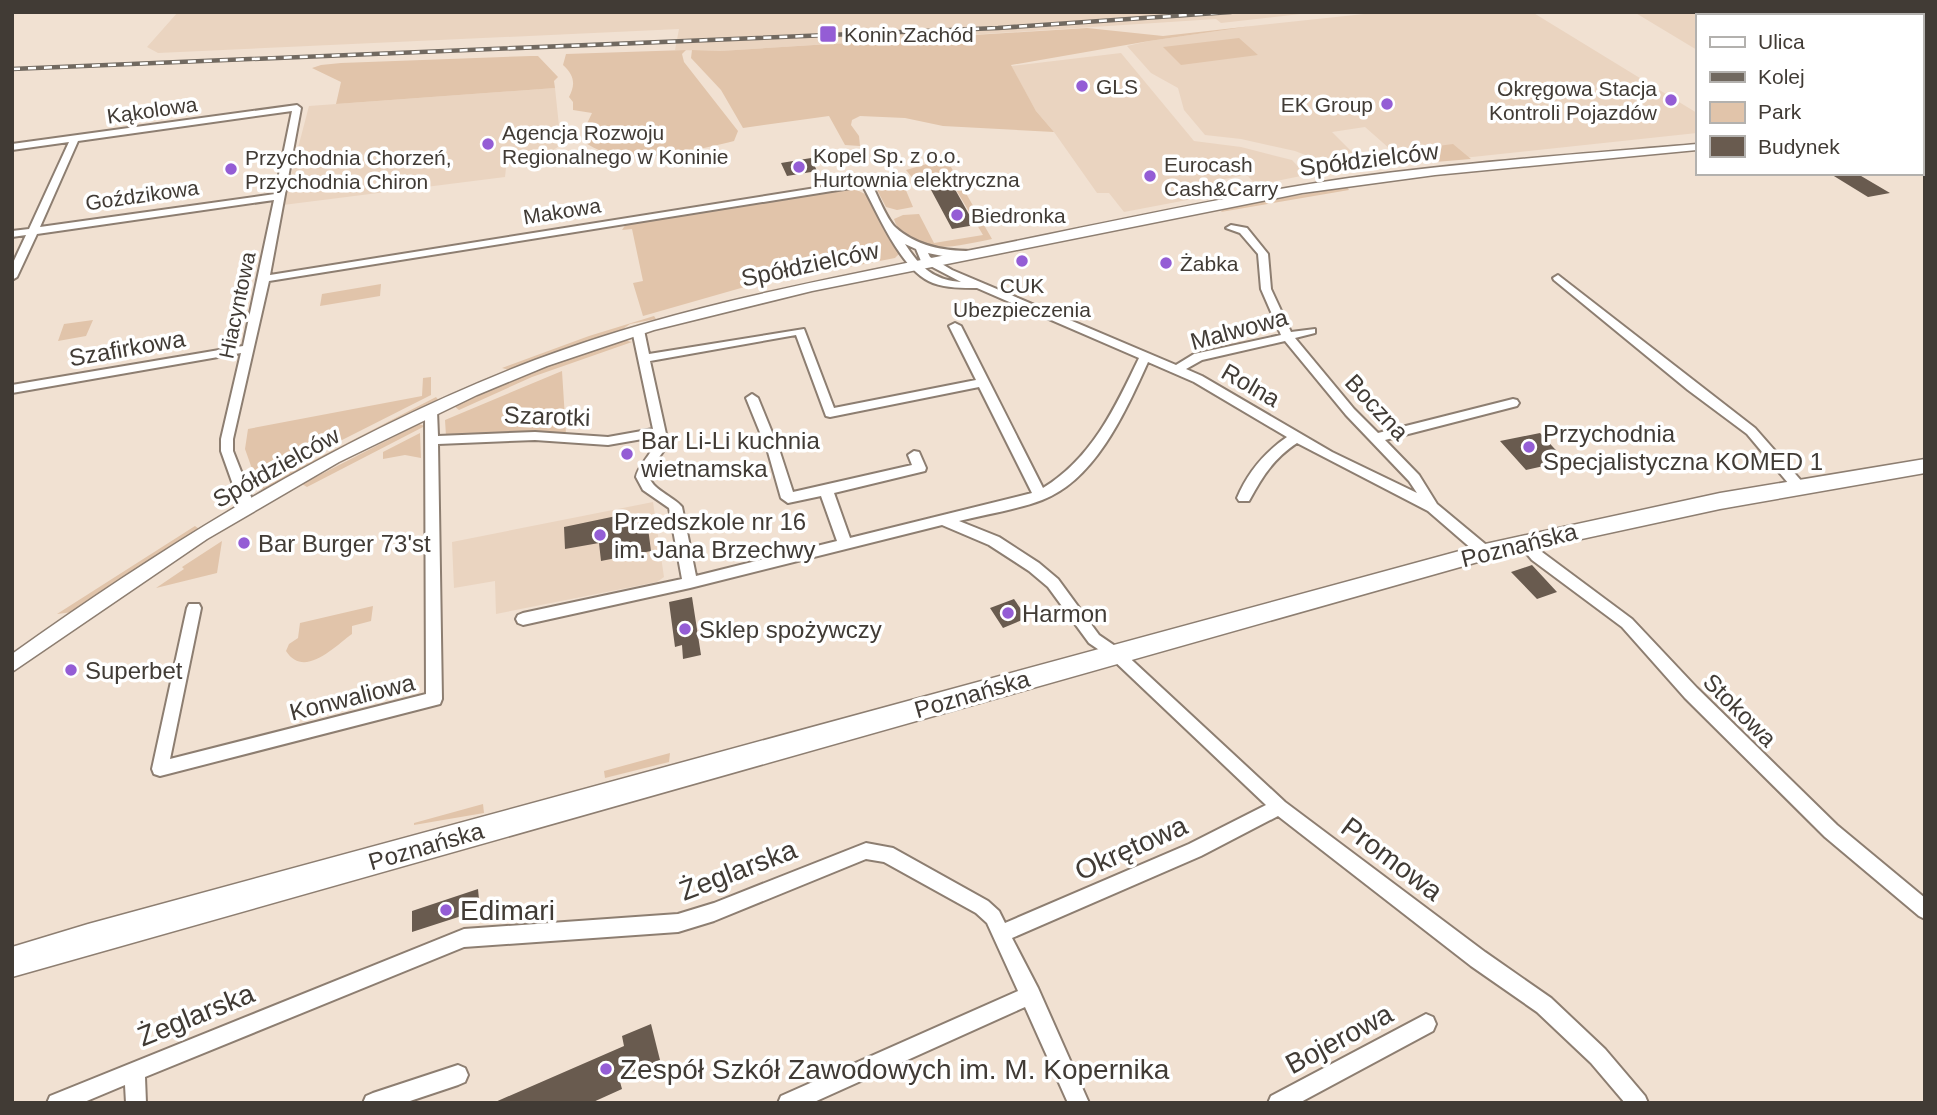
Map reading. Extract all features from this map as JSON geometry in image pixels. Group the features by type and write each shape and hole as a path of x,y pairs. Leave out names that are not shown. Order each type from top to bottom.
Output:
{"main road":[{"name":"Poznańska","path":"16,961 1485,552 1799,487 1925,466"}],"street":[{"name":"Kąkolowa","path":"12,147 297,108"},
{"name":"Hiacyntowa","path":"248,507 227,451 230,423 264,279 297,108"},
{"path":"12,277 75,138"},
{"name":"Spółdzielców","path":"12,664 176,550 248,507 431,411 540,364 638,330 748,300 1237,201 1350,182 1696,147"},
{"name":"Makowa","path":"264,279 866,183 889,222"},
{"name":"Goździkowa","path":"12,234 278,197"},
{"path":"889,222 902,237 921,248 951,254 976,254"},
{"path":"889,222 903,251 896,270"},
{"name":"Boczna","path":"1231,228 1243,230 1263,254 1266,289 1287,336 1350,412 1414,478 1433,508"},
{"path":"921,248 924,264"},
{"name":"Rolna","path":"903,251 924,264 926,275 939,281 973,282 1178,369 1297,437 1433,508 1485,552"},
{"path":"973,282 967,265 976,254"},
{"path":"1558,278 1692,387 1751,430 1799,487"},
{"path":"955,326 1040,496"},
{"path":"638,330 660,432 660,451 644,471 643,479 650,489 668,498 675,507 690,583"},
{"path":"644,358 800,331 830,413 983,382"},
{"name":"Malwowa","path":"1178,369 1198,357 1311,331"},
{"name":"Szafirkowa","path":"12,389 249,348"},
{"path":"523,619 690,583 1040,496 1063,484 1083,466 1110,428 1146,355"},
{"path":"752,398 774,452 788,498 920,468 914,455"},
{"path":"1376,438 1513,403"},
{"name":"Konwaliowa","path":"194,608 160,769 434,699 431,411"},
{"name":"Szarotki","path":"432,440 535,436 600,441 660,432"},
{"path":"1244,498 1254,473 1277,449 1297,437"},
{"path":"826,490 845,544"},
{"path":"943,520 994,541 1034,568 1053,583 1094,639 1116,654"},
{"name":"Stokowa","path":"1524,542 1537,555 1627,623 1700,702 1831,831 1925,910"},
{"name":"Promowa","path":"1116,654 1279,807 1544,1006 1588,1047 1638,1103"},
{"name":"Okrętowa","path":"1002,933 1195,850 1279,807"},
{"name":"Żeglarska","path":"57,1103 464,938 678,923 714,912 866,851 887,854 982,907 993,917 1079,1103"},
{"path":"788,1103 1031,995"},
{"name":"Bojerowa","path":"1278,1103 1426,1024"},
{"path":"135,1070 136,1103"},
{"path":"373,1103 458,1075"}],"shaded area":[{"path":"178,12 1318,12 1221,23 1216,19 720,51 675,50 679,29 158,53 147,47"},
{"path":"1383,12 1532,12 1696,112 1696,133 1407,164 1365,127 1332,132 1362,162 1336,167 1295,151 1241,139 1205,135 1184,110 1178,88 1151,73 1127,46 1252,26"},
{"path":"1634,12 1872,14 1696,14 1696,49"},
{"path":"1121,53 1194,141 1241,147 1292,160 1306,175 1256,185 1247,175 1213,181 1224,193 1124,212 1109,193 1097,193 1036,111 1011,66"},
{"path":"555,88 561,145 550,152 507,159 505,177 283,205 309,106"},
{"path":"653,502 664,577 657,582 496,614 495,581 454,588 452,542"}],"green space":[{"path":"1252,26 1011,65 1036,111 1054,132 943,126 905,118 860,116 852,120 851,125 859,136 860,146 845,145 829,116 743,128 721,90 691,58 692,50 720,51 1087,28 1163,36"},
{"path":"1239,38 1258,55 1181,65 1163,47"},
{"path":"686,50 682,54 684,62 738,131 734,141 677,153 635,157 615,155 582,140 592,113 573,110 573,102 569,97 573,80 563,65 566,54"},
{"path":"538,56 558,77 554,81 555,88 336,104 341,82 312,68 341,63"},
{"path":"1416,144 1423,148 1453,144 1471,159 1435,162"},
{"path":"944,159 992,239 936,247 910,241 901,232 894,219 903,215 919,214 934,243 983,235 952,183 944,184 940,177 914,180 906,170"},
{"path":"902,181 913,207 897,210 886,207 877,190 883,184"},
{"path":"1347,187 1349,190 1221,212 1224,208"},
{"path":"855,189 867,195 897,248 899,254 895,258 741,288 643,316 633,283 643,281 632,229 622,230 626,224"},
{"path":"381,284 380,296 320,306 322,294"},
{"path":"654,316 656,319 630,324 620,331 509,370 502,368 589,336"},
{"path":"93,320 86,336 58,341 64,324"},
{"path":"624,340 632,342 532,377 459,410 454,406 529,373"},
{"path":"562,371 566,434 446,436 445,420"},
{"path":"431,377 431,395 261,481 256,480 245,449 248,429 422,396 423,378"},
{"path":"436,397 439,401 267,489 254,491"},
{"path":"419,424 425,426 307,487 302,484"},
{"path":"420,433 421,458 405,455 383,459 383,452"},
{"path":"195,526 199,529 73,612 57,614"},
{"path":"222,541 217,573 156,588 184,569 182,567"},
{"path":"373,606 371,621 352,626 352,634 319,658 301,662 293,659 286,651 289,644 298,638 300,623"},
{"path":"670,753 669,762 605,778 604,771"},
{"path":"483,804 484,813 414,825 414,823"}],"building":[{"name":"Kopel Sp. z o.o. Hurtownia elektryczna","path":"811,158 817,171 787,176 781,163"},
{"path":"1832,175 1859,175 1890,193 1868,197"},
{"name":"Biedronka","path":"952,184 975,225 952,229 930,188"},
{"name":"Przychodnia Specjalistyczna KOMED 1","path":"1540,433 1566,461 1526,470 1500,441"},
{"name":"Przedszkole nr 16 im. Jana Brzechwy","path":"621,515 623,524 635,531 648,528 651,551 601,561 599,543 565,549 564,527"},
{"path":"1532,565 1557,592 1537,599 1511,572"},
{"name":"Sklep spożywczy","path":"692,597 701,655 683,659 682,645 675,647 669,602"},
{"name":"Harmon","path":"1014,599 1027,618 1003,628 990,608"},
{"name":"Edimari","path":"478,889 480,910 412,932 412,911"},
{"name":"Zespół Szkół Zawodowych im. M. Kopernika","path":"651,1024 660,1060 619,1078 622,1089 591,1103 493,1103 624,1046 622,1036"}],"railway":[{"path":"12,69 998,28 1231,12"}],"place":[{"name":"Konin Zachód","path":"828,34"},
{"name":"GLS","path":"1082,86"},
{"name":"Okręgowa Stacja Kontroli Pojazdów","path":"1671,100"},
{"name":"EK Group","path":"1387,104"},
{"name":"Agencja Rozwoju Regionalnego w Koninie","path":"488,144"},
{"name":"Kopel Sp. z o.o. Hurtownia elektryczna","path":"799,167"},
{"name":"Przychodnia Chorzeń, Przychodnia Chiron","path":"231,169"},
{"name":"Eurocash Cash&Carry","path":"1150,176"},
{"name":"Biedronka","path":"957,215"},
{"name":"CUK Ubezpieczenia","path":"1022,261"},
{"name":"Żabka","path":"1166,263"},
{"name":"Przychodnia Specjalistyczna KOMED 1","path":"1529,447"},
{"name":"Bar Li-Li kuchnia wietnamska","path":"627,454"},
{"name":"Przedszkole nr 16 im. Jana Brzechwy","path":"600,535"},
{"name":"Bar Burger 73'st","path":"244,543"},
{"name":"Harmon","path":"1008,613"},
{"name":"Sklep spożywczy","path":"685,629"},
{"name":"Superbet","path":"71,670"},
{"name":"Edimari","path":"446,910"},
{"name":"Zespół Szkół Zawodowych im. M. Kopernika","path":"606,1069"}]}
